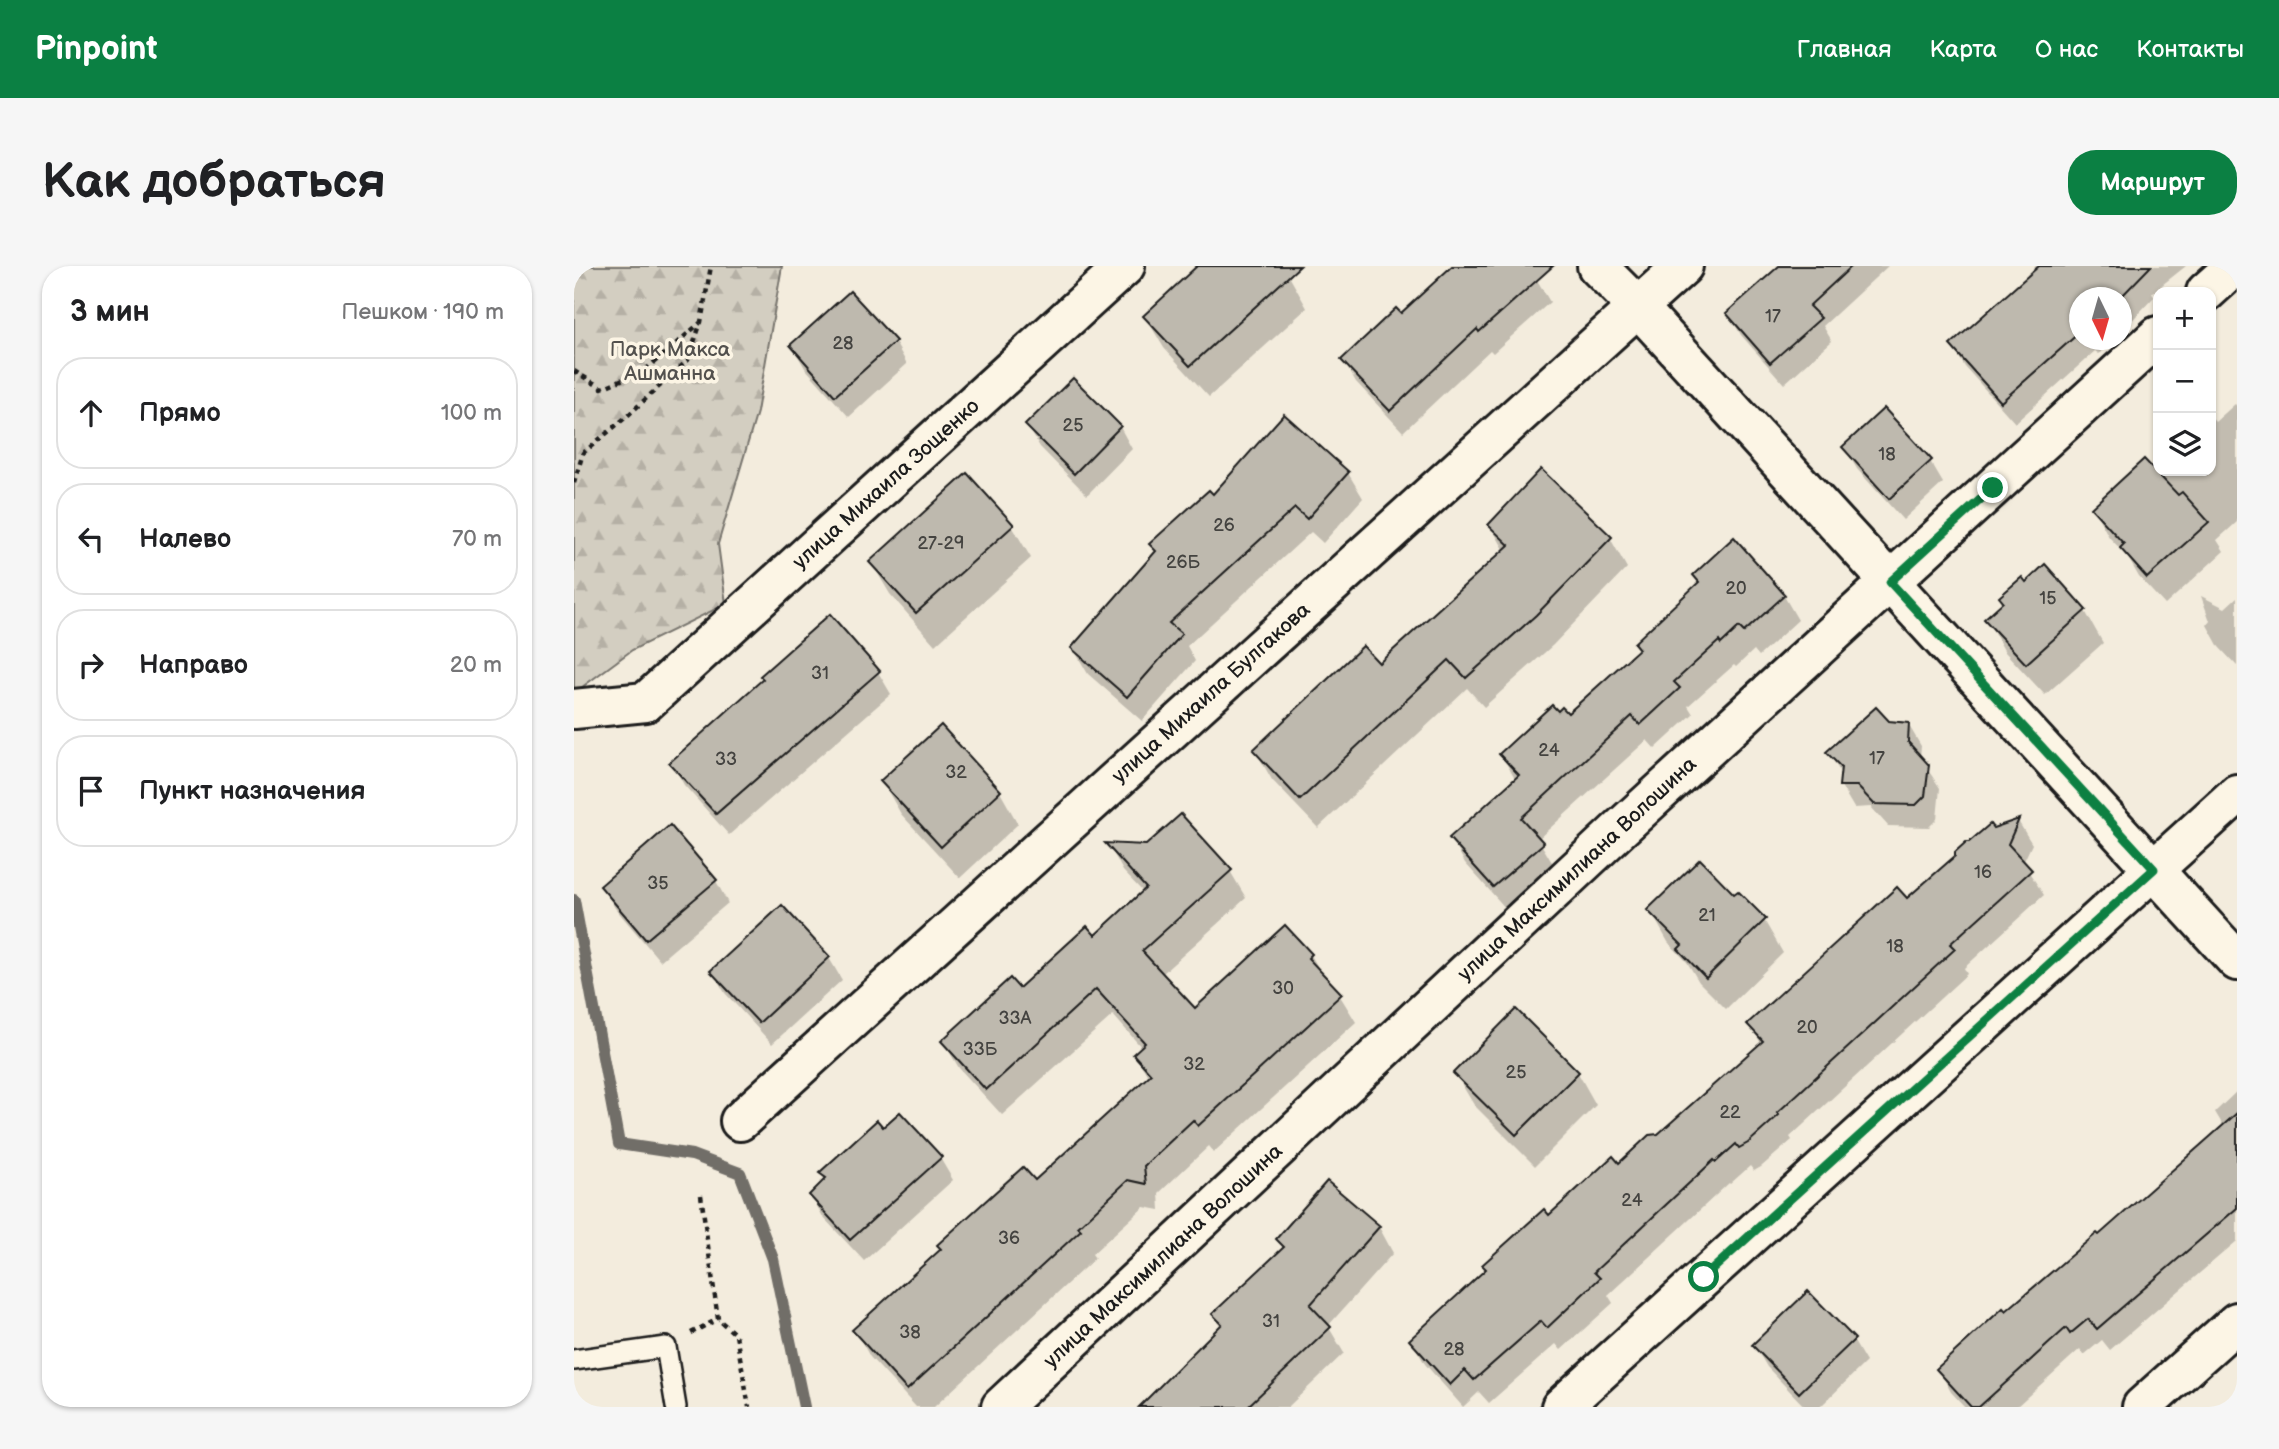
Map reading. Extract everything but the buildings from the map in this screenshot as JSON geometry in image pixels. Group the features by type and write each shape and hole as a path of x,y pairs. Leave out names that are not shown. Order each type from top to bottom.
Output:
{"street":[{"name":"улица Михаила Зощенко","path":"574,709 646,702 1125,266"},
{"path":"1597,266 1637,306 2237,961"},
{"name":"улица Михаила Булгакова","path":"740,1121 1683,266"},
{"path":"2212,287 2235,266"},
{"name":"улица Максимилиана Волошина","path":"1001,1407 1622,827 2153,341"},
{"path":"1561,1407 2237,794"},
{"path":"2142,1407 2237,1322"}],"lane":[{"path":"574,1360 666,1347 676,1407"}],"path":[{"path":"574,483 583,453 688,360 701,323 711,266"},
{"path":"574,371 602,388 645,370 701,323"},
{"path":"701,1195 718,1319 736,1335 748,1407"}],"green space":[{"name":"Парк Макса Ашманна","path":"574,266 782,266 757,412 718,544 726,604 632,650 574,693"}],"waterway":[{"path":"574,900 619,1144 692,1155 740,1173 773,1259 804,1407"}],"route":[{"path":"1704,1277 2154,869 1890,582 1993,488"}]}
